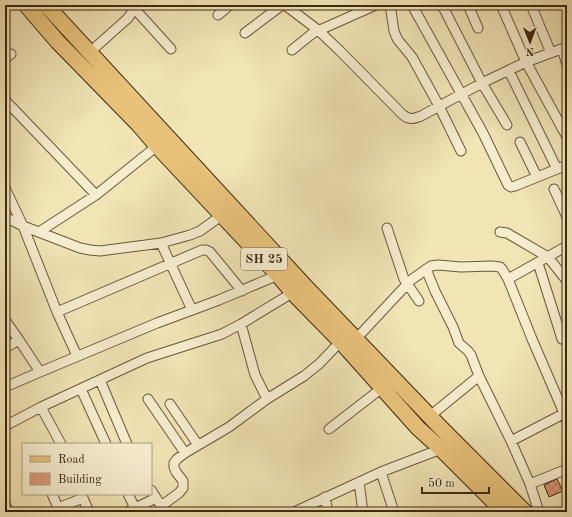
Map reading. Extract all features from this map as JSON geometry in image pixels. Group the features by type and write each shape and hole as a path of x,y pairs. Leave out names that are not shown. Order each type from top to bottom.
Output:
{"main road":[{"name":"SH 25","path":"26,5 157,146 228,211 278,274 299,289 349,338 382,388 418,428 504,512"},
{"path":"46,5 90,52 228,211 299,289"},
{"path":"349,338 430,416 525,512"}],"street":[{"path":"218,15 230,5"},
{"path":"245,33 282,5"},
{"path":"285,5 318,30 408,119 421,116 509,70 565,47"},
{"path":"292,50 318,30 376,5"},
{"path":"389,5 396,36 412,57 439,106 461,151"},
{"path":"412,5 483,133 508,185 511,187 515,186 567,165"},
{"path":"442,5 482,83 507,125"},
{"path":"468,5 478,28"},
{"path":"501,5 526,62 564,126 567,137"},
{"path":"531,5 551,53"},
{"path":"90,52 127,19 132,13 132,6"},
{"path":"132,6 171,49"},
{"path":"565,47 563,52 567,65"},
{"path":"509,70 557,169"},
{"path":"5,100 96,195"},
{"path":"520,142 537,177"},
{"path":"38,232 96,195 157,146"},
{"path":"5,188 23,226 57,312 77,356"},
{"path":"554,189 567,217"},
{"path":"5,217 23,226 80,248 100,251 161,243 190,236 200,231 228,211"},
{"path":"387,228 404,278 419,301"},
{"path":"500,232 512,236 548,257 567,281"},
{"path":"161,243 172,263 192,310"},
{"path":"508,279 567,246"},
{"path":"57,312 202,250 210,252 242,290"},
{"path":"538,263 562,339"},
{"path":"128,495 131,510 158,502 179,493 183,488 183,481 174,467 174,463 177,459 229,427 267,399 311,370 349,338 411,280 431,266 438,265 461,267 496,266 502,269 508,279 532,339 566,415 511,441"},
{"path":"426,269 459,343 471,355 479,376 511,441 530,484 539,512"},
{"path":"5,387 278,274"},
{"path":"5,426 41,407 147,358 222,334 299,289"},
{"path":"5,320 20,340 40,372"},
{"path":"241,324 255,375 267,399"},
{"path":"5,348 20,340"},
{"path":"430,416 479,376"},
{"path":"100,380 127,443"},
{"path":"329,429 382,388"},
{"path":"81,389 106,443"},
{"path":"148,399 185,453"},
{"path":"170,404 198,445"},
{"path":"41,407 60,443"},
{"path":"294,512 381,472 441,449"},
{"path":"530,484 567,468"},
{"path":"381,472 394,512"},
{"path":"358,482 363,512"},
{"path":"52,495 59,510 82,496 89,512"},
{"path":"325,497 328,512"},
{"path":"5,504 9,512"}],"building":[{"path":"557,479 563,491 549,497 544,485"}]}
